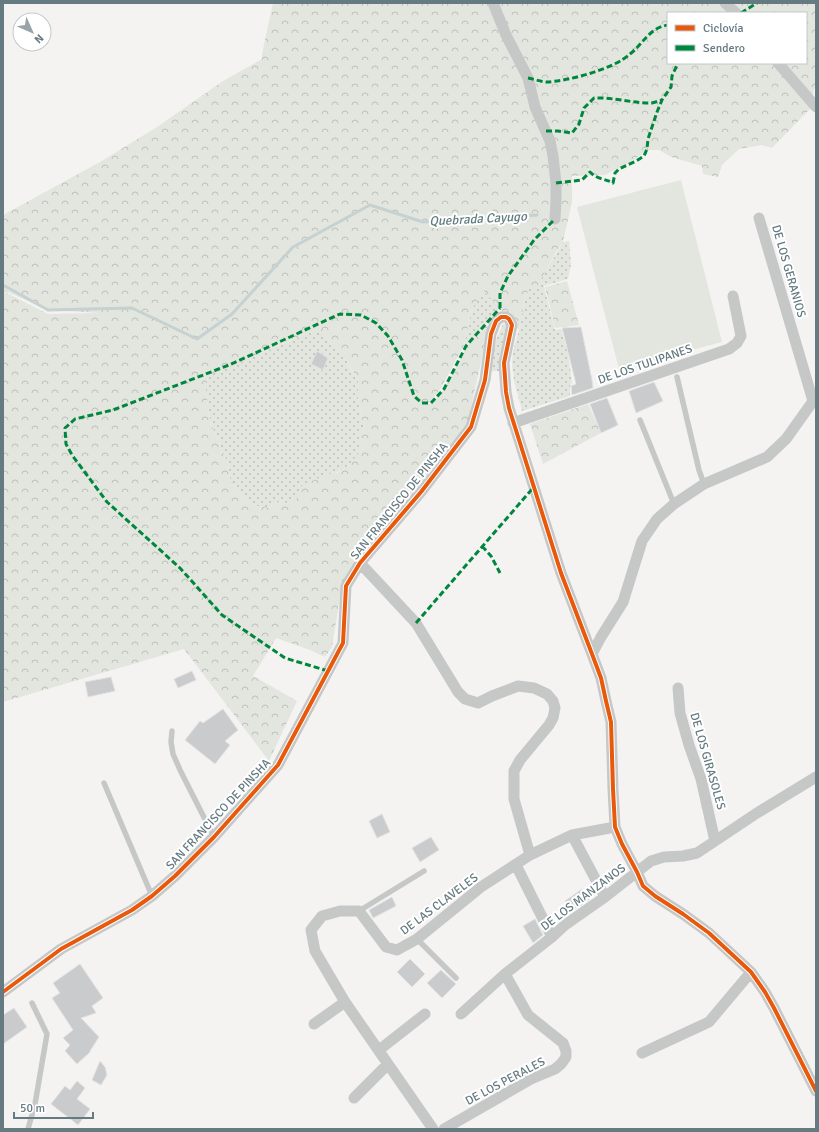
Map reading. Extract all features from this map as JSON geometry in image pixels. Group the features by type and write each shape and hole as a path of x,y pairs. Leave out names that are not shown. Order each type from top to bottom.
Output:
{"street":[{"path":"493,3 506,35 528,78 535,107 550,141 556,183 555,219"},
{"path":"725,3 735,12"},
{"path":"779,64 816,107"},
{"name":"DE LOS GERANIOS","path":"759,218 815,399"},
{"name":"DE LOS TULIPANES","path":"513,423 729,349 737,343 742,336 733,296"},
{"name":"SAN FRANCISCO DE PINSHA","path":"3,992 62,949 132,910 152,896 175,876 214,837 278,765 343,643 346,586 360,563 421,492 471,427 485,380 491,334 496,321 500,317 506,317 509,319 512,325 504,363 506,392 513,423"},
{"path":"592,654 623,602 642,540 657,519 674,504 704,484 767,457 786,439 815,399"},
{"path":"513,423 561,573 600,678 611,722 616,827 622,844 643,886 709,933 751,972 774,1008 816,1091"},
{"path":"360,563 416,623 458,692 465,699 478,703 518,686 534,688 547,694 553,701 555,708 553,718 520,760 514,771 514,798 530,855"},
{"name":"DE LOS GIRASOLES","path":"678,688 680,713 701,779 715,841"},
{"name":"DE LOS MANZANOS","path":"462,1014 505,974 565,925 605,897 651,861 664,857 683,856 697,853 757,813 816,777"},
{"name":"DE LAS CLAVELES","path":"359,911 386,947 397,950 417,939 482,887 530,855 572,835 616,827"},
{"path":"572,835 605,897"},
{"path":"516,865 552,937"},
{"path":"359,911 340,911 322,916 311,930 315,951 345,1002 433,1129"},
{"path":"642,1053 709,1022 751,972"},
{"name":"DE LOS PERALES","path":"444,1129 531,1079 555,1068 561,1064 566,1057 566,1051 563,1043 528,1015 505,974"},
{"path":"314,1024 345,1002"},
{"path":"379,1050 425,1014"},
{"path":"354,1098 388,1064"}],"lane":[{"path":"677,377 699,470 704,484"},
{"path":"640,420 674,504"},
{"path":"172,731 171,742 173,754 214,837"},
{"path":"104,783 152,896"},
{"path":"359,911 424,871"},
{"path":"417,939 456,978"},
{"path":"28,1129 35,1104 47,1034 32,1003"}],"green space":[{"path":"273,3 816,3 816,87 814,89 811,108 772,148 762,145 739,149 722,165 718,177 703,174 702,166 671,157 659,150 647,150 631,162 605,175 572,176 572,202 563,242 536,289 529,288 519,330 483,290 472,309 464,345 441,388 430,402 423,404 432,404 445,388 467,346 486,325 489,326 467,425 342,585 332,647 325,657 276,638 253,676 297,701 269,761 184,649 3,702 3,291 48,314 100,313 48,310 3,290 3,215 100,162 157,127 223,81 262,59","holes":["321,328 331,344 347,361 358,379 358,396 364,427 360,438 363,447 348,466 337,473 329,474 302,485 299,495 294,501 287,504 283,500 269,508 257,506 249,502 230,479 228,464 210,422 205,385 209,375"]},
{"path":"681,180 722,342 619,369 577,207"},
{"path":"569,241 571,264 568,279 544,286 555,330 561,329 568,354 572,382 570,386 570,396 522,411 514,381 512,365 513,351 524,304 529,288 547,269 563,242"},
{"path":"567,281 579,325 555,328 545,287"},
{"path":"482,289 500,308 466,346 464,345 472,309"},
{"path":"503,324 507,324 500,371 488,371 496,340"},
{"path":"321,328 331,344 347,361 358,379 358,396 364,427 360,438 363,447 348,466 301,493 295,501 287,504 282,500 269,508 257,506 249,502 230,479 228,464 210,422 205,385 209,375"},
{"path":"588,404 601,433 543,464 530,424"}],"building":[{"path":"581,327 593,388 572,395 571,386 576,384 562,328"},
{"path":"317,351 328,358 323,370 311,364"},
{"path":"654,382 663,401 636,413 629,391"},
{"path":"607,398 618,425 601,433 590,404"},
{"path":"192,671 196,680 178,688 174,679"},
{"path":"111,677 115,691 88,697 85,682"},
{"path":"223,709 238,730 225,741 230,745 215,764 185,740 200,721 203,723"},
{"path":"382,814 390,832 377,838 369,821"},
{"path":"431,837 439,850 420,862 412,848"},
{"path":"582,889 590,899 572,911 565,901"},
{"path":"392,897 396,906 373,918 369,910"},
{"path":"535,919 543,935 533,943 523,926"},
{"path":"410,959 425,974 412,987 397,972"},
{"path":"80,964 103,998 92,1006 96,1013 81,1018 99,1037 90,1052 77,1064 65,1051 70,1045 63,1038 73,1030 52,998 60,993 53,983"},
{"path":"441,970 456,984 442,998 427,983"},
{"path":"14,1008 27,1027 3,1044 3,1015"},
{"path":"100,1061 105,1067 107,1075 101,1085 92,1080"},
{"path":"77,1081 85,1088 77,1099 90,1109 78,1125 51,1104 65,1086 70,1090"}],"waterway":[{"name":"Quebrada Cayugo","path":"3,285 48,310 132,308 197,339 232,314 293,247 370,205 423,222 537,215"}],"marked path":[{"path":"743,12 757,3"},
{"path":"528,78 545,82 556,81 578,77 613,65 635,50 647,36 656,29 667,25"},
{"path":"556,183 582,180 590,172 613,183 615,173 619,169 644,156 657,112 662,100 671,87 672,76 678,64"},
{"path":"546,131 572,133 579,124 584,108 594,98 608,98 650,103 662,100"},
{"path":"500,308 500,293 508,276 534,240 555,219"},
{"path":"328,671 285,658 222,615 180,568 107,502 72,455 66,444 65,428 75,419 113,410 229,365 340,314 361,315 376,323 388,336 402,360 414,396 422,403 431,403 444,389 466,346 500,308"},
{"path":"416,623 533,488"},
{"path":"482,546 491,556 500,573"}],"cycle path":[{"path":"3,992 61,949 132,910 152,896 175,876 214,837 278,765 343,643 346,586 360,563 421,492 471,427 485,380 491,334 496,321 501,317 506,317 512,325 504,363 506,392 509,408 561,573 601,678 611,722 615,827 643,886 709,933 751,972 774,1008 816,1091"}]}
